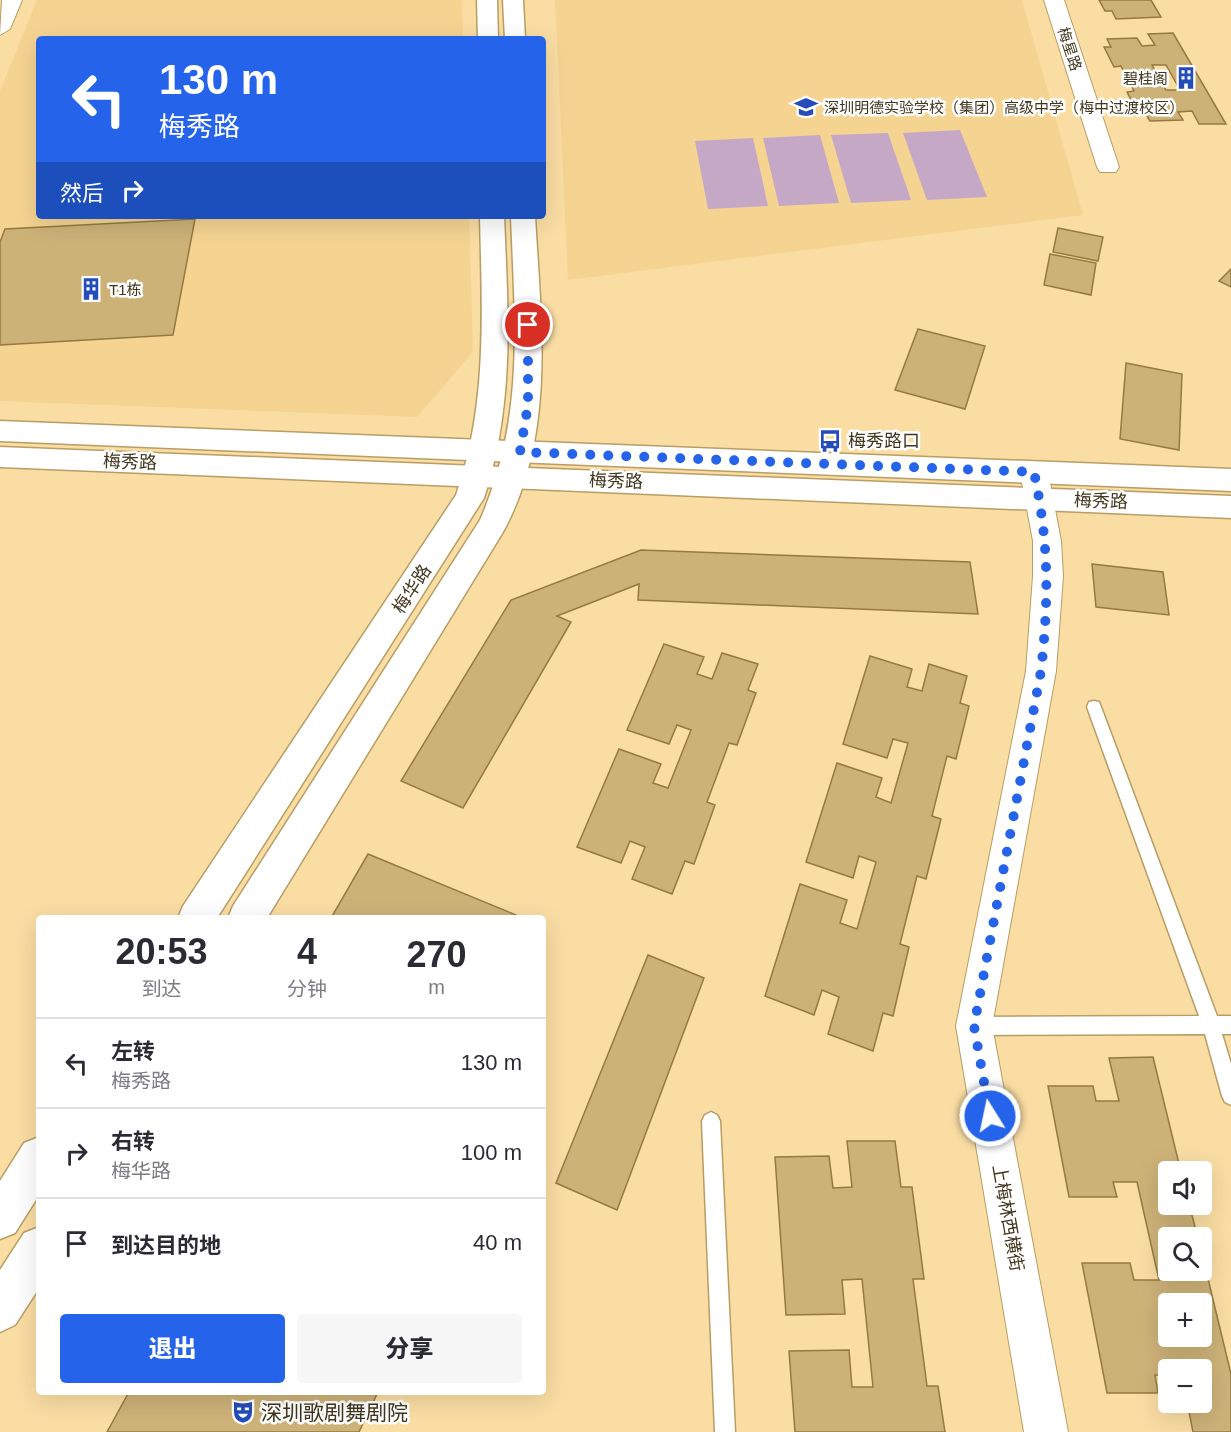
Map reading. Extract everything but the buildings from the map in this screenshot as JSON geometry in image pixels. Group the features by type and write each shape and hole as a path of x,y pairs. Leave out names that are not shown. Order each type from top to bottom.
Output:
{"main road":[{"path":"487,0 488,36"},
{"path":"513,0 515,36"},
{"name":"梅华路","path":"198,915 459,517 482,463 496,381 492,219"},
{"name":"梅华路","path":"248,915 493,524 517,464 528,405 530,369 523,219"},
{"name":"梅秀路","path":"0,431 482,463"},
{"name":"梅秀路","path":"0,457 482,463 1037,485 1231,480"},
{"name":"梅秀路","path":"1037,485 1231,507"},
{"path":"0,1218 36,1163"},
{"path":"0,1310 36,1253"}],"street":[{"path":"0,28 12,0"},
{"name":"梅星路","path":"1054,0 1108,167"},
{"name":"上梅林西横街","path":"1037,485 1047,541 1048,576 1041,671 974,1026 1046,1432"}],"lane":[{"path":"1094,707 1211,1025 1231,1096"},
{"path":"974,1026 1231,1025"},
{"path":"711,1121 725,1432"}],"shaded area":[{"path":"37,0 462,0 463,36 36,36 36,219 469,219 473,352 417,417 0,401 0,91"},
{"name":"深圳明德实验学校（集团）高级中学（梅中过渡校区）","path":"555,0 1022,0 1083,215 568,280"},
{"path":"960,130 987,197 927,200 903,133"},
{"path":"888,133 911,200 851,203 831,135"},
{"path":"820,135 839,203 779,206 763,138"},
{"path":"753,138 768,206 708,209 695,141"}],"place":[{"name":"碧桂阁","path":"1186,78"},
{"name":"深圳明德实验学校（集团）高级中学（梅中过渡校区）","path":"806,107"},
{"name":"T1栋","path":"91,289"},
{"name":"梅秀路口","path":"830,441"},
{"name":"深圳歌剧舞剧院","path":"243,1412"}],"route":[{"path":"528,325 530,369 528,405 520,452 1034,472 1047,541 1047,616 1041,671 974,1026 990,1116"}]}
